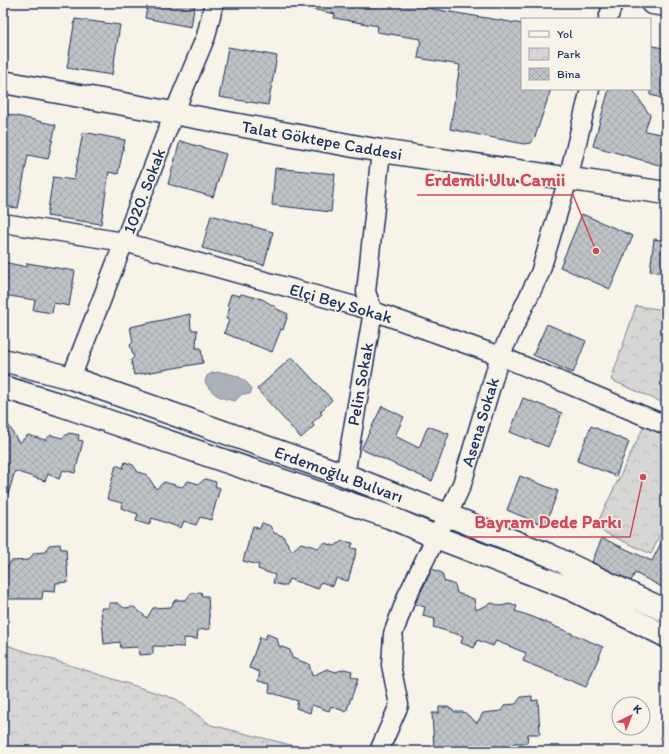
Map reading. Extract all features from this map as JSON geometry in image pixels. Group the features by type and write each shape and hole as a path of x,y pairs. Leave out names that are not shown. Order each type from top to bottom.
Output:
{"main road":[{"path":"652,3 666,5"},
{"name":"Talat Göktepe Caddesi","path":"3,82 381,151 666,193"},
{"name":"Erdemoğlu Bulvarı","path":"3,360 71,378 345,475 549,555 666,611"},
{"name":"Erdemoğlu Bulvarı","path":"3,387 58,404 389,517 436,537 571,589 666,636"}],"street":[{"name":"1020. Sokak","path":"71,378 174,113 206,36 214,3"},
{"path":"608,18 612,3"},
{"name":"Asena Sokak","path":"379,751 400,705 390,665 393,634 407,596 462,484 500,356 540,273 568,179 590,90"},
{"name":"Pelin Sokak","path":"345,475 373,311 366,292 381,151"},
{"name":"Elçi Bey Sokak","path":"3,223 124,242 373,311 500,356 666,425"}],"green space":[{"path":"636,306 666,310 666,404 611,380"},
{"path":"646,422 666,432 666,522 651,554 595,528"},
{"path":"3,644 176,699 211,725 315,751 3,751"}],"shaded area":[{"path":"220,372 234,375 242,379 252,389 250,394 242,394 235,401 221,397 214,393 205,382 207,376 212,373"}],"building":[{"path":"148,3 195,3 191,27 145,18"},
{"path":"312,3 412,3 433,9 521,24 521,90 551,90 535,137 530,143 524,144 450,129 460,65 418,58 421,39 377,32 378,26 334,18 335,14 311,9"},
{"path":"75,19 120,25 112,75 67,68"},
{"path":"651,45 666,49 666,99 650,95"},
{"path":"228,47 277,56 268,105 219,97"},
{"path":"609,90 633,90 650,115 645,131 666,135 666,167 593,146"},
{"path":"3,113 56,125 48,159 28,155 18,208 3,206"},
{"path":"83,132 125,140 118,174 109,172 101,224 47,216 53,177 74,180"},
{"path":"180,141 226,154 213,197 168,184"},
{"path":"275,168 335,174 331,212 272,205"},
{"path":"582,214 633,236 610,289 560,267"},
{"path":"211,215 273,232 264,265 202,248"},
{"path":"654,239 666,241 666,273 650,271"},
{"path":"3,262 27,267 27,263 75,271 69,306 54,303 52,313 33,310 35,300 3,295"},
{"path":"231,294 240,296 241,294 262,299 288,314 283,330 281,329 272,352 224,333 229,320 226,319 230,307 227,306"},
{"path":"190,314 191,330 197,330 196,348 201,348 203,363 134,375 131,360 134,357 130,345 133,342 130,327"},
{"path":"547,324 586,341 573,373 533,355"},
{"path":"292,357 332,400 320,412 322,414 312,423 314,426 301,438 257,389"},
{"path":"523,398 562,413 548,447 510,432"},
{"path":"382,406 404,417 395,436 419,448 428,426 449,434 432,481 361,449"},
{"path":"3,416 19,443 28,435 45,440 51,435 62,438 69,433 79,435 78,440 83,441 75,473 63,470 59,479 48,474 45,481 15,471 6,501 3,500"},
{"path":"591,426 629,442 616,476 577,461"},
{"path":"125,462 133,465 138,472 147,475 156,489 164,482 182,487 188,481 199,484 205,479 216,482 215,486 220,488 211,520 200,517 196,525 184,521 181,528 152,518 149,525 136,521 138,514 121,508 122,503 107,499 116,465 123,468"},
{"path":"520,476 558,491 545,526 507,510"},
{"path":"262,523 270,526 274,533 283,536 292,551 301,543 318,548 324,543 335,546 342,541 353,543 351,548 357,549 348,581 336,578 333,586 321,582 318,589 289,579 286,586 273,583 275,575 258,569 259,565 243,561 253,526 260,529"},
{"path":"666,533 666,589 635,573 631,581 592,562 602,538 652,561"},
{"path":"60,544 61,549 66,549 68,582 56,583 55,592 43,591 42,599 3,599 3,566 8,566 11,561 29,560 34,553 45,552 49,545"},
{"path":"432,569 442,573 444,581 455,585 457,593 474,599 476,610 492,603 501,606 509,604 517,606 515,611 533,617 603,647 586,687 523,661 526,653 496,641 493,646 477,640 474,648 461,643 463,636 433,627 435,619 423,616 425,607 415,604"},
{"path":"201,592 202,596 208,596 210,629 198,630 197,639 184,638 184,647 153,646 153,654 139,655 138,647 121,648 120,642 104,644 101,608 109,608 109,603 118,603 124,608 134,607 147,618 153,608 171,607 175,600 186,600 191,593"},
{"path":"267,634 277,638 279,646 290,650 292,658 309,664 312,676 327,669 336,672 344,669 352,671 351,676 358,679 346,712 331,706 329,711 312,705 310,713 296,708 298,701 269,692 270,684 258,681 260,672 249,668 260,637 265,639"},
{"path":"532,696 532,701 538,700 540,734 528,734 527,743 514,743 514,751 451,751 450,747 434,748 432,713 439,713 439,707 448,707 455,712 464,712 477,723 483,713 501,711 505,705 516,704 521,697"}],"place":[{"name":"Erdemli Ulu Camii","path":"596,251"},
{"name":"Bayram Dede Parkı","path":"643,477"}]}
